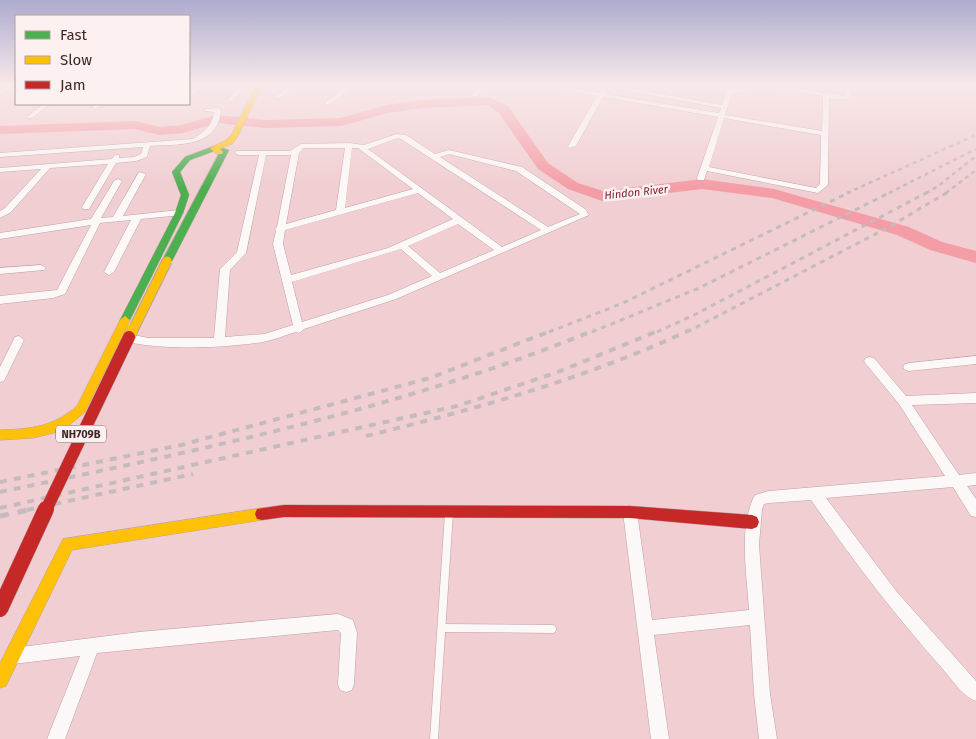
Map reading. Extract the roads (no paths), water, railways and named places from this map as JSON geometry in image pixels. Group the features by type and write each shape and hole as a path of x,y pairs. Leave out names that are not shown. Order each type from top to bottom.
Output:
{"main road":[{"name":"NH709B","path":"0,609 83,430 221,148 234,136 242,118"},
{"path":"0,435 42,433 57,428 72,419 87,398 179,213 185,195 176,172 178,165 194,155 221,148"},
{"path":"0,680 68,544 284,511 630,512 752,522"}],"street":[{"path":"0,156 195,141 208,133 217,118"},
{"path":"572,146 587,118"},
{"path":"701,178 721,118"},
{"path":"730,118 826,134"},
{"path":"704,168 818,191 824,185 826,118"},
{"path":"299,329 278,244 279,229 295,152 301,146 348,146 363,148 400,136 434,156 548,231"},
{"path":"0,170 142,157 147,146"},
{"path":"340,212 348,146"},
{"path":"86,207 122,147"},
{"path":"363,148 501,251"},
{"path":"0,215 8,210 60,152"},
{"path":"239,154 295,152"},
{"path":"118,336 148,342 218,342 264,338 299,329 383,301 583,217 585,213 519,169 449,152 434,156"},
{"path":"218,342 225,269 241,253 263,154"},
{"path":"116,220 142,174"},
{"path":"0,300 52,295 60,292 118,181"},
{"path":"279,229 419,190"},
{"path":"74,208 104,205"},
{"path":"0,236 95,222 179,213"},
{"path":"109,272 137,218"},
{"path":"286,280 403,246 459,220"},
{"path":"403,246 439,277"},
{"path":"0,271 41,268"},
{"path":"0,378 19,340"},
{"path":"909,367 976,360"},
{"path":"870,361 902,401 976,511"},
{"path":"902,401 976,398"},
{"path":"768,739 762,694 752,522 754,508 760,499 976,479"},
{"path":"815,494 855,553 883,589 973,686"},
{"path":"630,512 660,739"},
{"path":"645,628 757,617"},
{"path":"12,656 140,640 338,622 347,626 349,634 346,684"},
{"path":"56,739 90,647"}],"lane":[{"path":"434,739 450,511"},
{"path":"442,628 552,629"}],"waterway":[{"name":"Hindon River","path":"0,130 135,125 159,131 183,129 216,119 265,124 341,122 353,118"},
{"name":"Hindon River","path":"510,118 543,166 573,186 602,196 702,184 774,194 903,231 936,246 976,257"}],"railway":[{"path":"847,193 976,135"},
{"path":"889,193 976,149"},
{"path":"926,193 937,187 976,156"},
{"path":"946,193 976,170"},
{"path":"549,332 623,303 850,192"},
{"path":"657,332 694,315 928,192"},
{"path":"687,332 887,228 948,192"},
{"path":"592,332 699,288 889,193"},
{"path":"0,482 181,445 430,378 553,330"},
{"path":"0,492 226,443 376,404 523,358 595,330"},
{"path":"0,508 457,406 558,372 660,330"},
{"path":"366,436 449,415 571,378 690,330"},
{"path":"27,510 193,474"},
{"path":"0,516 33,509"}]}
